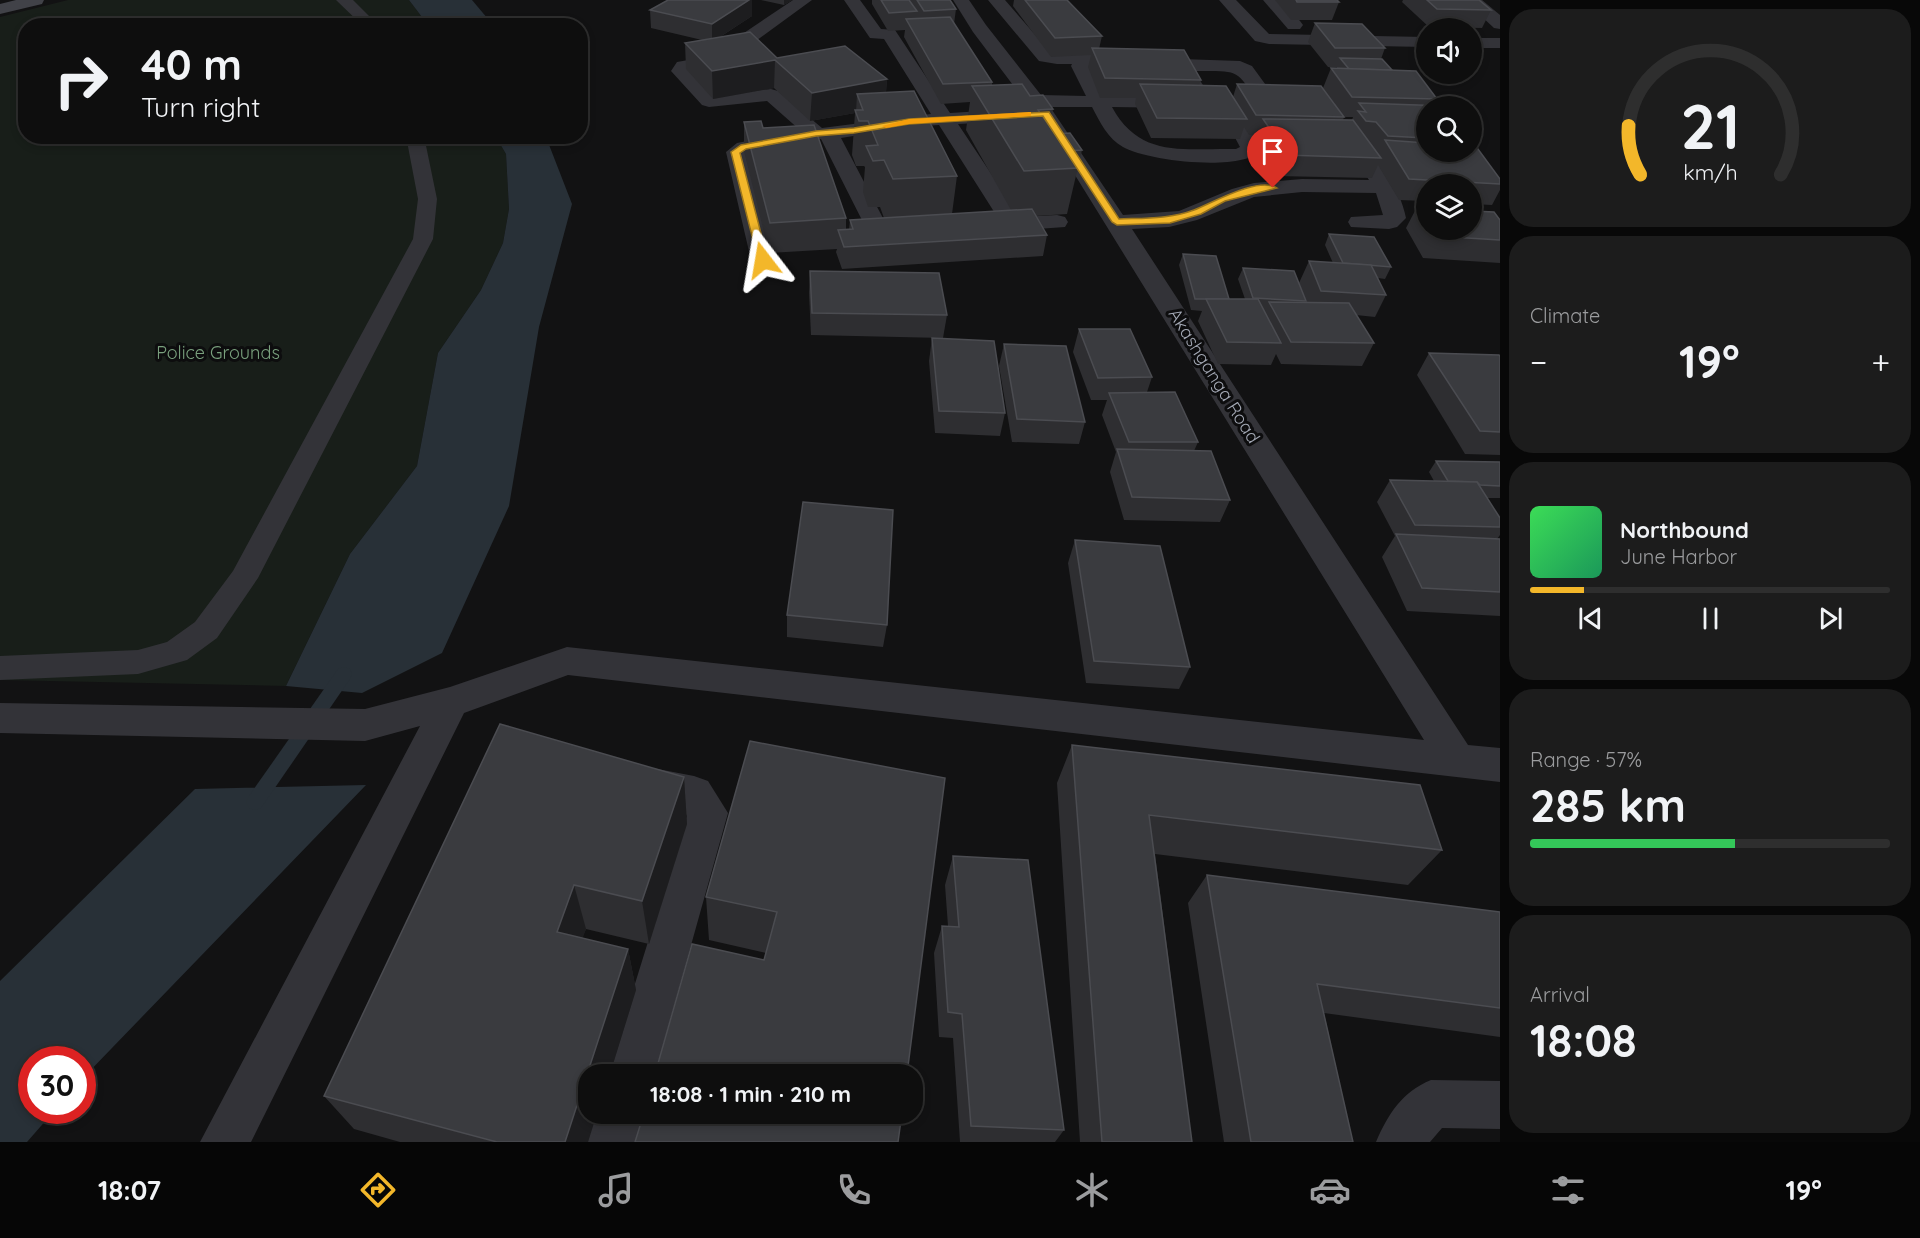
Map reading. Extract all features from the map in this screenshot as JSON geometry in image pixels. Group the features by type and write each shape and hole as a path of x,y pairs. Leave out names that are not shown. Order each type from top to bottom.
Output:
{"main road":[{"path":"0,9 36,0"}],"street":[{"path":"804,0 741,43 735,57 684,66 680,70 709,101 771,95 822,133 878,229 936,228"},
{"path":"852,0 876,33 911,33"},
{"name":"Akashganga Road","path":"961,0 970,29 1041,107 1117,222 1457,760"},
{"path":"1227,0 1261,37 1269,39 1416,42"},
{"path":"1270,0 1294,26"},
{"path":"1472,0 1500,24"},
{"path":"998,3 1024,5"},
{"path":"998,3 1045,57 1149,66"},
{"path":"890,34 1013,224"},
{"path":"741,43 758,57"},
{"path":"1101,43 1118,62"},
{"path":"1482,43 1500,43"},
{"path":"1118,62 1080,66 1119,134 1134,147 1156,153 1240,155 1252,149 1226,102"},
{"path":"1204,102 1180,65 1234,65 1245,70 1269,103"},
{"path":"763,260 736,152 744,147 909,121 1100,101 1290,103"},
{"path":"892,107 909,121"},
{"path":"1359,222 1389,222 1395,218 1383,187 1338,119 1360,120"},
{"path":"1245,136 1269,137"},
{"path":"1328,139 1352,139"},
{"path":"1364,158 1388,159"},
{"path":"1117,222 1170,220 1253,190 1306,184 1383,187"},
{"path":"980,226 1057,222"},
{"path":"0,718 365,725 451,702 567,661 1500,765"},
{"path":"225,1142 451,702"},
{"path":"603,776 694,793 708,813 634,1064"},
{"path":"616,969 659,980"},
{"path":"1401,1142 1431,1104 1500,1105"},
{"path":"611,1142 616,1124"}],"lane":[{"path":"343,0 353,6 364,18"},
{"path":"0,668 138,662 176,652 206,630 244,578 423,239 429,214 428,192 417,144"}],"green space":[{"name":"Police Grounds","path":"68,0 409,0 423,18 18,18 18,144 500,144 506,154 509,209 503,243 481,290 438,353 417,466 350,554 286,686 0,680 0,17"}],"shaded area":[{"path":"409,0 472,0 487,18 423,18"},
{"path":"500,144 549,144 572,204 539,327 509,506 442,653 362,693 286,686 350,554 417,466 438,353 481,290 503,243 509,209 506,154"},
{"path":"366,785 96,1065 96,1046 18,1046 18,1124 43,1124 27,1142 0,1142 0,981 195,789"}],"building":[{"path":"668,0 749,0 712,24 650,10"},
{"path":"881,0 909,0 917,11 889,13"},
{"path":"917,0 950,0 956,9 924,11"},
{"path":"1025,0 1067,0 1102,36 1055,38"},
{"path":"1296,0 1337,0 1339,2 1297,2"},
{"path":"1427,0 1479,0 1491,10 1437,9"},
{"path":"950,17 992,82 943,84 906,19"},
{"path":"1315,23 1362,24 1385,48 1335,48"},
{"path":"750,32 777,58 845,46 887,79 812,93 775,60 712,71 685,43"},
{"path":"1092,48 1184,50 1201,80 1105,78"},
{"path":"1340,58 1382,59 1392,70 1349,69"},
{"path":"1331,68 1416,71 1416,84 1426,84 1435,96 1416,96 1416,99 1352,97"},
{"path":"1022,84 1030,96 1043,95 1053,109 1038,110 1055,134 1070,133 1082,150 1066,151 1078,168 1024,171 972,86"},
{"path":"1140,84 1226,86 1247,119 1157,118"},
{"path":"1237,84 1321,86 1344,117 1256,115"},
{"path":"914,91 957,176 893,179 884,160 873,161 866,146 878,145 868,121 859,121 855,110 863,110 857,94"},
{"path":"1359,103 1416,105 1416,137 1388,136 1376,122 1366,121 1358,111 1366,112"},
{"path":"1263,119 1353,120 1381,158 1284,155 1274,139 1270,139 1263,129 1270,129"},
{"path":"761,121 763,128 814,125 846,218 770,223 744,122"},
{"path":"1385,140 1416,142 1416,162 1482,162 1482,155 1500,179 1500,184 1482,183 1482,174 1416,174 1416,179 1409,179"},
{"path":"1032,209 1047,235 844,247 838,230 853,229 850,220"},
{"path":"1482,211 1494,212 1500,220 1500,240 1482,239"},
{"path":"1329,234 1374,237 1391,267 1343,263"},
{"path":"1183,254 1216,256 1229,299 1195,299"},
{"path":"1309,261 1371,265 1386,295 1321,291"},
{"path":"1243,268 1294,271 1306,301 1253,298"},
{"path":"810,271 939,273 947,315 812,313"},
{"path":"1206,299 1258,299 1281,343 1227,342"},
{"path":"1269,302 1349,303 1374,343 1291,342"},
{"path":"1079,329 1130,329 1152,377 1098,378"},
{"path":"932,338 994,341 1005,413 939,411"},
{"path":"1004,344 1066,346 1085,422 1017,419"},
{"path":"1429,353 1499,355 1500,432 1480,431"},
{"path":"1175,392 1198,442 1129,442 1109,393"},
{"path":"1117,449 1211,451 1230,500 1132,497"},
{"path":"1436,461 1500,462 1500,486 1448,481"},
{"path":"1390,480 1477,482 1500,518 1500,527 1415,525"},
{"path":"803,502 893,510 887,625 787,615"},
{"path":"1396,534 1500,539 1500,592 1422,588"},
{"path":"1075,540 1160,546 1190,667 1094,661"},
{"path":"500,724 684,777 642,901 574,885 557,932 628,949 590,1064 578,1064 578,1102 565,1142 497,1142 324,1096"},
{"path":"750,741 945,778 908,1064 658,1064 692,944 764,960 777,912 706,897"},
{"path":"1072,745 1420,785 1442,850 1149,815 1192,1142 1102,1142"},
{"path":"953,856 1028,860 1064,1130 971,1126 962,1014 948,1012 942,926 959,927"},
{"path":"1207,875 1500,912 1500,1008 1317,984 1353,1142 1251,1142"},
{"path":"641,1124 900,1124 898,1142 635,1142"}],"waterway":[{"path":"255,802 344,674"}],"slow traffic":[{"path":"886,126 909,121 1029,114"}],"route":[{"path":"763,260 736,152 744,147 816,134 854,131 909,121 1046,113 1117,222 1170,220 1253,190 1273,188"}]}
